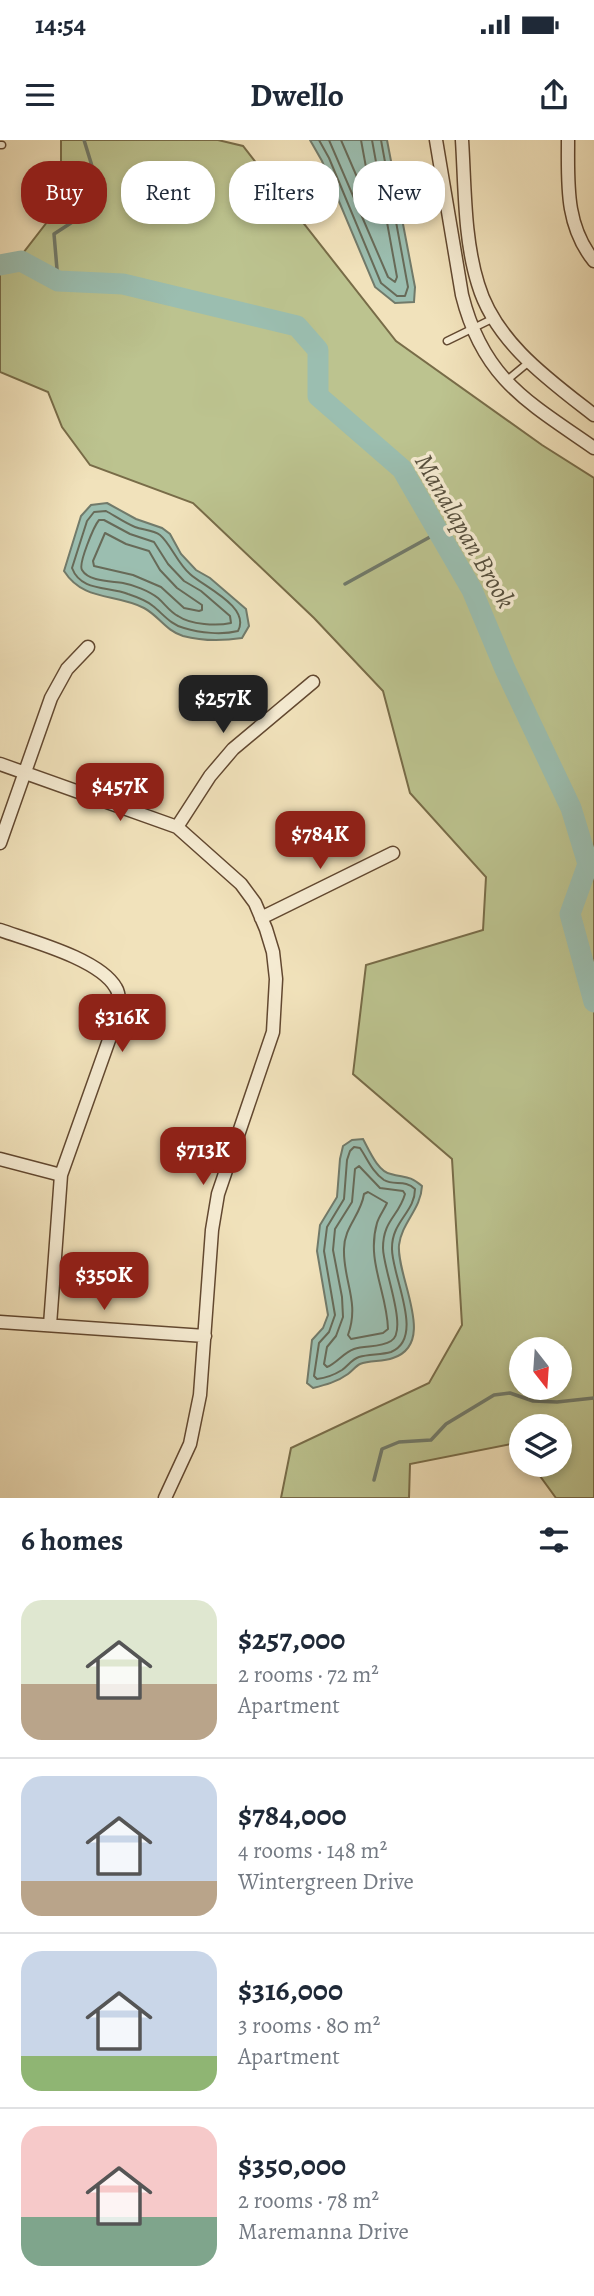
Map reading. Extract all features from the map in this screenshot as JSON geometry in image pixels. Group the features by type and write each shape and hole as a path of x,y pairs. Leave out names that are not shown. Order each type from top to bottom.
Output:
{"street":[{"path":"436,140 462,296 472,329 488,359 505,382 519,395 594,448"},
{"path":"462,140 470,246 478,286 494,318 529,362 594,415"},
{"path":"568,140 568,196 572,218 578,237 594,261"},
{"path":"0,843 51,698 67,669 88,647"},
{"path":"177,827 210,776 233,748 313,682"},
{"path":"0,764 177,827 241,884 255,903 273,952 276,979 273,1032 218,1194 212,1230 200,1395 190,1444 165,1498"},
{"path":"261,918 393,853"},
{"path":"0,930 89,963 107,976 118,990 120,1009 61,1175 50,1325"},
{"path":"0,1159 61,1175"},
{"path":"0,1322 205,1336"}],"lane":[{"path":"447,341 494,318"},
{"path":"505,382 529,362"}],"green space":[{"path":"61,140 218,140 243,146 255,161 229,161 229,224 304,224 396,341 542,445 594,478 594,1498 556,1498 541,1477 572,1477 572,1414 509,1414 509,1444 410,1464 409,1498 281,1498 291,1448 429,1383 462,1325 452,1159 353,1074 366,965 483,930 486,877 410,793 383,691 314,618 193,503 90,465 62,427 48,392 0,372 0,266 20,257 46,224 107,224 107,161 61,161"}],"water":[{"path":"310,140 387,140 391,161 353,161 353,224 403,224 415,287 414,302 395,303 375,287 339,201 339,161 322,161"},
{"path":"107,503 170,534 181,554 196,570 210,578 246,609 249,626 242,638 212,640 183,636 172,631 144,608 90,592 72,581 64,571 81,516 91,505"},
{"path":"363,1139 382,1169 410,1178 422,1186 399,1245 412,1308 412,1339 406,1350 393,1358 360,1364 340,1379 313,1388 307,1383 312,1340 323,1328 328,1315 317,1251 320,1225 337,1197 343,1146 352,1140"}],"waterway":[{"path":"58,281 54,234 74,221 79,194 92,166 84,140"},
{"name":"Manalapan Brook","path":"0,265 21,261 58,281 123,284 297,326 318,350 318,396 402,469 472,590 505,669 571,808 588,864 570,914 594,1002"},
{"path":"345,584 439,532"},
{"path":"374,1480 382,1449 399,1442 431,1440 446,1424 494,1395 510,1393 533,1401 557,1402 594,1398"}]}
